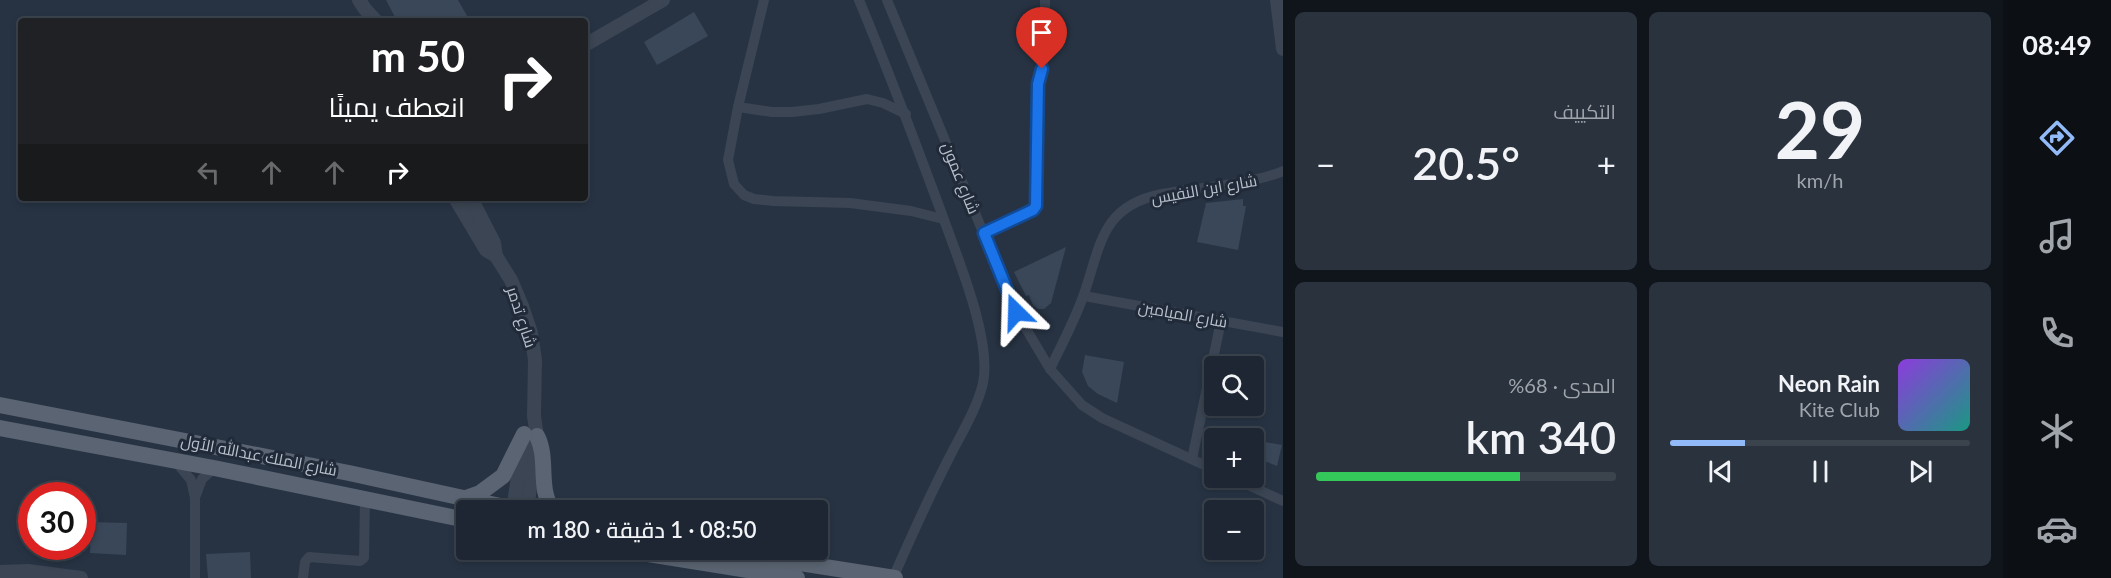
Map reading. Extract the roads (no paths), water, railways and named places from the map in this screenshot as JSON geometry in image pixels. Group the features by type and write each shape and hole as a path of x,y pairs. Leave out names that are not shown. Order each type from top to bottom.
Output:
{"main road":[{"name":"شارع الملك عبدالله الأول","path":"0,405 338,470 468,500"},
{"path":"38,435 43,413"},
{"name":"شارع الملك عبدالله الأول","path":"0,428 174,460 456,518"},
{"path":"463,499 489,488 503,476 531,435 542,448 545,494 548,500"},
{"path":"685,560 797,578"},
{"path":"780,560 894,578"}],"street":[{"path":"588,43 663,0"},
{"path":"764,0 738,107 728,160 734,184 744,195 773,201 849,203 911,211 943,219"},
{"path":"860,0 906,114 967,283 983,345 985,365 983,383 976,403 920,515 894,578"},
{"name":"شارع عمون","path":"887,0 1016,312 1050,369 1074,397 1089,410 1204,465"},
{"path":"984,233 1033,210 1037,202 1038,84 1045,54 1045,0"},
{"path":"1277,0 1283,49"},
{"path":"738,107 772,112 792,112 867,99 884,103 906,114"},
{"name":"شارع ابن النفيس","path":"1050,369 1084,296 1100,241 1120,212 1138,201 1159,195 1265,177 1283,171"},
{"name":"شارع تدمر","path":"457,201 486,250 496,256"},
{"name":"شارع تدمر","path":"473,201 494,243 496,256 511,280 522,306 531,333 536,360 534,417 520,500"},
{"name":"شارع الميامين","path":"1084,296 1283,332"},
{"path":"1192,459 1221,321"},
{"path":"174,460 191,480 195,498 195,578"},
{"path":"195,498 202,479 214,468"},
{"path":"1255,488 1283,501"},
{"path":"303,578 305,562 309,557 357,561 364,558 365,499"},
{"path":"0,572 28,571 81,578"}]}
